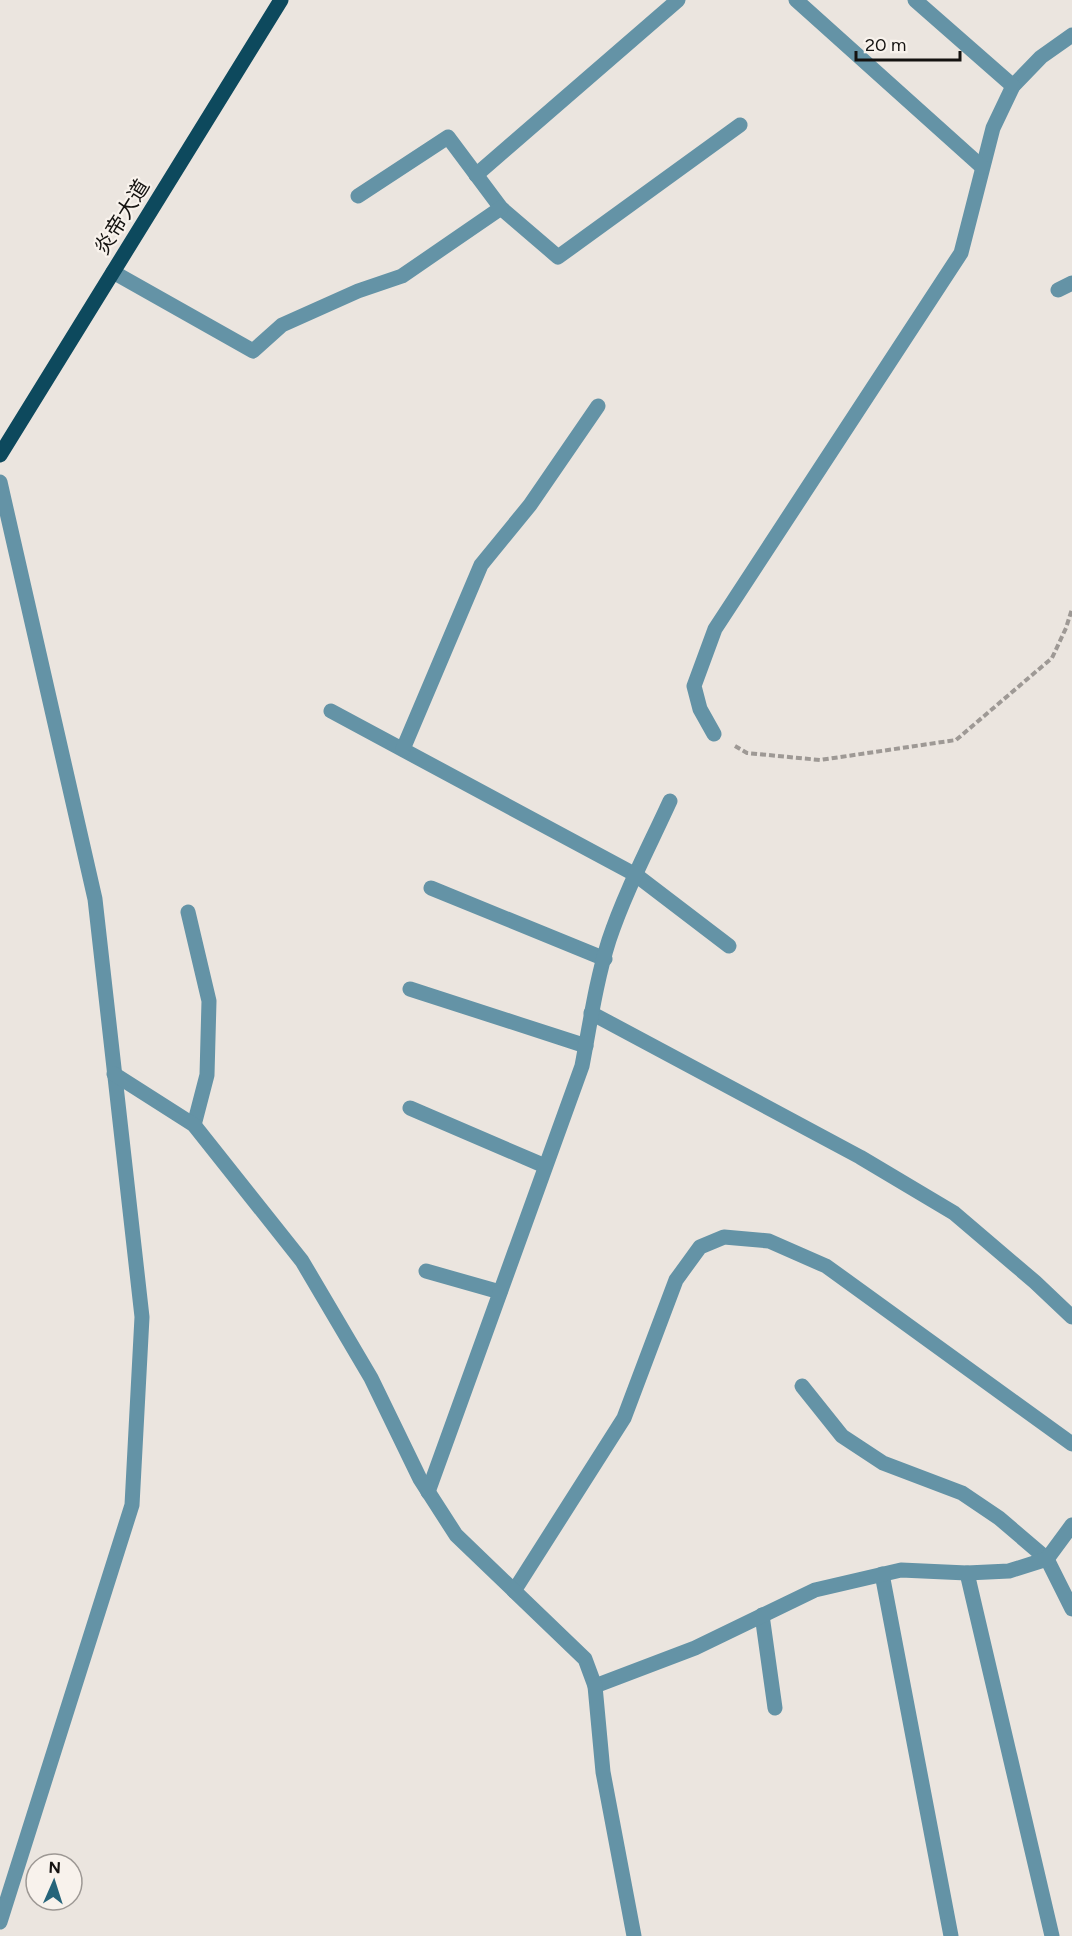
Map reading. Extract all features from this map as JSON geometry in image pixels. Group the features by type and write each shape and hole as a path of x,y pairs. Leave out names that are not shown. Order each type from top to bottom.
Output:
{"main road":[{"name":"炎帝大道","path":"0,455 281,0"}],"street":[{"path":"476,175 678,0"},
{"path":"796,0 982,167"},
{"path":"915,0 1013,86"},
{"path":"714,734 700,710 694,686 715,629 961,253 993,128 1013,86 1041,57 1072,35"},
{"path":"358,196 448,137 501,208 558,257 740,125"},
{"path":"113,273 253,351 282,325 358,291 402,276 501,208"},
{"path":"403,749 481,565 530,506 598,406"},
{"path":"0,482 95,899 142,1317 132,1505 0,1922"},
{"path":"331,711 636,875 729,946"},
{"path":"428,1492 582,1066 591,1013 609,941 670,801"},
{"path":"431,888 604,959"},
{"path":"188,912 209,1001 207,1075 194,1125"},
{"path":"410,989 586,1046"},
{"path":"591,1013 860,1157 954,1213 1072,1317"},
{"path":"114,1074 194,1125 302,1261 371,1378 420,1479 456,1535 585,1659 595,1686 603,1772 634,1936"},
{"path":"410,1108 545,1166"},
{"path":"514,1591 624,1418 676,1280 700,1247 724,1237 769,1241 826,1266 1072,1444"},
{"path":"426,1271 500,1292"},
{"path":"802,1386 842,1436 883,1463 962,1493 999,1518 1047,1559 1072,1610"},
{"path":"595,1686 695,1648 814,1590 901,1570 967,1573 1009,1571 1047,1559 1072,1525"},
{"path":"967,1573 1052,1936"},
{"path":"882,1574 951,1936"},
{"path":"762,1615 775,1708"}],"path":[{"path":"714,734 747,753 820,760 956,740 1052,658 1072,609"}]}
